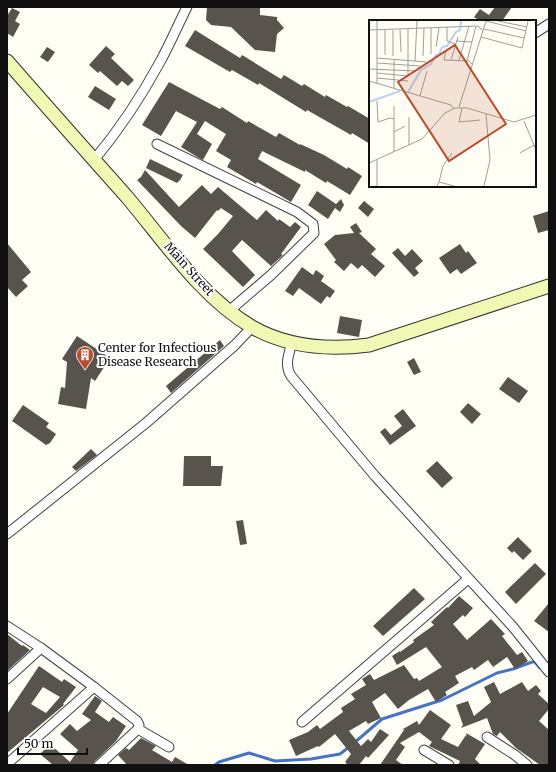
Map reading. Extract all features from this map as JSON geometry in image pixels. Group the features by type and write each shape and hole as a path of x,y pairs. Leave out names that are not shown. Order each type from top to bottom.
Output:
{"main road":[{"name":"Main Street","path":"7,61 94,160 200,286 229,311 252,327 276,337 292,342 317,346 369,345 549,286"}],"street":[{"path":"94,160 111,140 161,62 187,7"},
{"path":"536,32 549,24"},
{"path":"157,144 297,212 313,224 314,233 271,275 229,311"},
{"path":"7,534 146,423 235,345 252,327"},
{"path":"292,342 287,362 287,370 290,376 375,476 513,627 549,672"},
{"path":"302,722 468,579"},
{"path":"7,626 41,648 133,717 138,725 138,729 169,747"},
{"path":"7,679 41,648"},
{"path":"7,764 94,687"},
{"path":"99,765 138,729"},
{"path":"487,737 527,765"},
{"path":"424,750 449,765"}],"building":[{"path":"207,7 260,7 260,15 277,17 277,20 284,28 277,34 275,52 255,50 231,27 211,25 206,20"},
{"path":"495,7 512,7 503,20 478,20 474,17 480,9 489,15"},
{"path":"12,8 20,12 15,21 20,24 13,37 7,33 7,16"},
{"path":"195,30 240,58 242,55 281,79 284,75 302,86 304,84 325,97 326,95 347,107 348,106 369,118 369,143 307,110 306,112 259,83 258,85 232,70 230,72 185,46"},
{"path":"106,46 115,54 111,58 134,80 128,86 122,81 117,86 100,71 98,73 89,65"},
{"path":"47,47 55,52 48,62 40,57"},
{"path":"169,82 220,109 222,107 247,123 248,121 276,137 279,133 300,145 324,155 347,169 348,167 362,176 350,195 305,170 305,172 262,151 258,159 301,185 291,202 257,182 256,184 227,167 231,160 216,151 226,134 205,121 197,134 212,144 203,160 181,147 197,122 176,111 161,136 142,125"},
{"path":"95,86 116,99 109,110 88,97"},
{"path":"150,159 183,175 177,183 146,168"},
{"path":"145,170 179,207 202,185 211,194 218,187 257,220 266,210 278,221 279,219 290,227 295,222 301,227 281,254 283,255 271,266 242,240 232,251 255,275 243,287 203,249 233,216 221,208 218,211 217,210 195,238 181,226 137,180 141,177"},
{"path":"317,191 336,204 341,199 344,205 340,212 335,208 328,219 308,205"},
{"path":"364,201 374,209 368,217 358,208"},
{"path":"549,211 549,230 538,233 533,216"},
{"path":"356,223 362,232 359,233 376,249 371,254 385,266 375,277 362,265 358,269 351,263 344,271 334,262 336,260 324,244 335,235 354,233 350,227"},
{"path":"7,243 31,272 22,280 28,286 16,297 7,287"},
{"path":"460,244 466,253 468,251 477,263 461,274 457,269 450,274 439,258"},
{"path":"398,248 405,256 412,249 423,261 415,268 419,273 414,277 392,253"},
{"path":"302,267 313,275 316,270 324,276 321,281 335,291 330,298 327,296 321,304 299,288 293,296 285,291"},
{"path":"340,316 362,320 359,337 337,333"},
{"name":"Center for Infectious Disease Research","path":"77,336 110,358 95,381 91,378 86,409 58,404 61,387 65,388 67,362 62,359"},
{"path":"220,340 224,346 171,393 166,386"},
{"path":"414,358 421,372 414,375 407,362"},
{"path":"508,377 528,391 519,403 499,389"},
{"path":"468,403 481,414 472,424 460,412"},
{"path":"23,405 49,423 46,427 56,434 50,443 46,445 12,421"},
{"path":"403,409 416,426 390,445 380,432 385,428 391,435 402,426 394,416"},
{"path":"91,449 97,455 76,471 72,467"},
{"path":"184,456 211,456 211,466 223,466 221,486 183,486"},
{"path":"437,461 453,478 442,488 426,471"},
{"path":"243,520 247,544 240,545 236,521"},
{"path":"518,537 532,551 523,560 514,551 512,553 507,548"},
{"path":"535,563 546,574 516,604 505,592"},
{"path":"414,588 425,599 383,636 373,626"},
{"path":"459,596 473,608 465,617 463,615 453,624 467,640 491,619 505,634 502,636 517,655 522,652 528,661 515,669 507,657 493,667 488,660 474,670 472,667 455,676 459,683 445,692 447,695 436,702 428,689 409,700 398,709 385,693 372,702 381,718 368,724 366,721 349,731 361,746 368,739 371,742 380,729 389,735 368,758 366,756 359,765 348,765 345,762 351,754 335,734 319,747 318,746 296,756 289,740 308,732 317,725 320,729 343,712 341,708 355,699 351,694 366,685 362,679 370,674 374,680 404,665 414,679 417,678 419,681 442,667 426,647 397,665 392,656 414,642 413,640 434,625 431,622 447,607 448,608"},
{"path":"549,603 549,632 534,621"},
{"path":"7,634 22,646 23,645 30,650 7,671"},
{"path":"39,666 62,682 64,679 76,687 63,704 64,705 7,753 7,714","holes":["43,687 60,697 46,713 31,704"]},
{"path":"494,682 500,694 522,682 528,691 536,685 541,691 538,694 549,704 549,709 539,721 549,730 549,765 540,765 516,748 500,732 497,736 493,734 487,718 461,728 463,725 456,705 468,701 474,716 491,702 484,687"},
{"path":"95,696 102,701 95,712 109,722 113,717 126,726 116,741 95,761 93,765 53,765 40,754 50,744 70,762 78,750 60,734 70,724 77,731 91,720 82,714"},
{"path":"430,710 451,725 441,739 458,747 466,735 467,737 466,733 485,744 475,759 481,765 458,765 460,761 429,746 432,742 419,732 400,743 405,747 396,760 403,765 380,765 404,730 403,729 417,721 419,725"},
{"path":"141,738 156,746 152,750 172,762 175,757 189,765 127,765 118,755 126,748 129,750"}],"waterway":[{"path":"354,743 382,719 442,700 497,673 532,662 535,662 540,668"},
{"path":"215,765 219,762 249,753 275,761 311,759 340,754 349,747"}],"place":[{"name":"Center for Infectious Disease Research","path":"85,370"}]}
